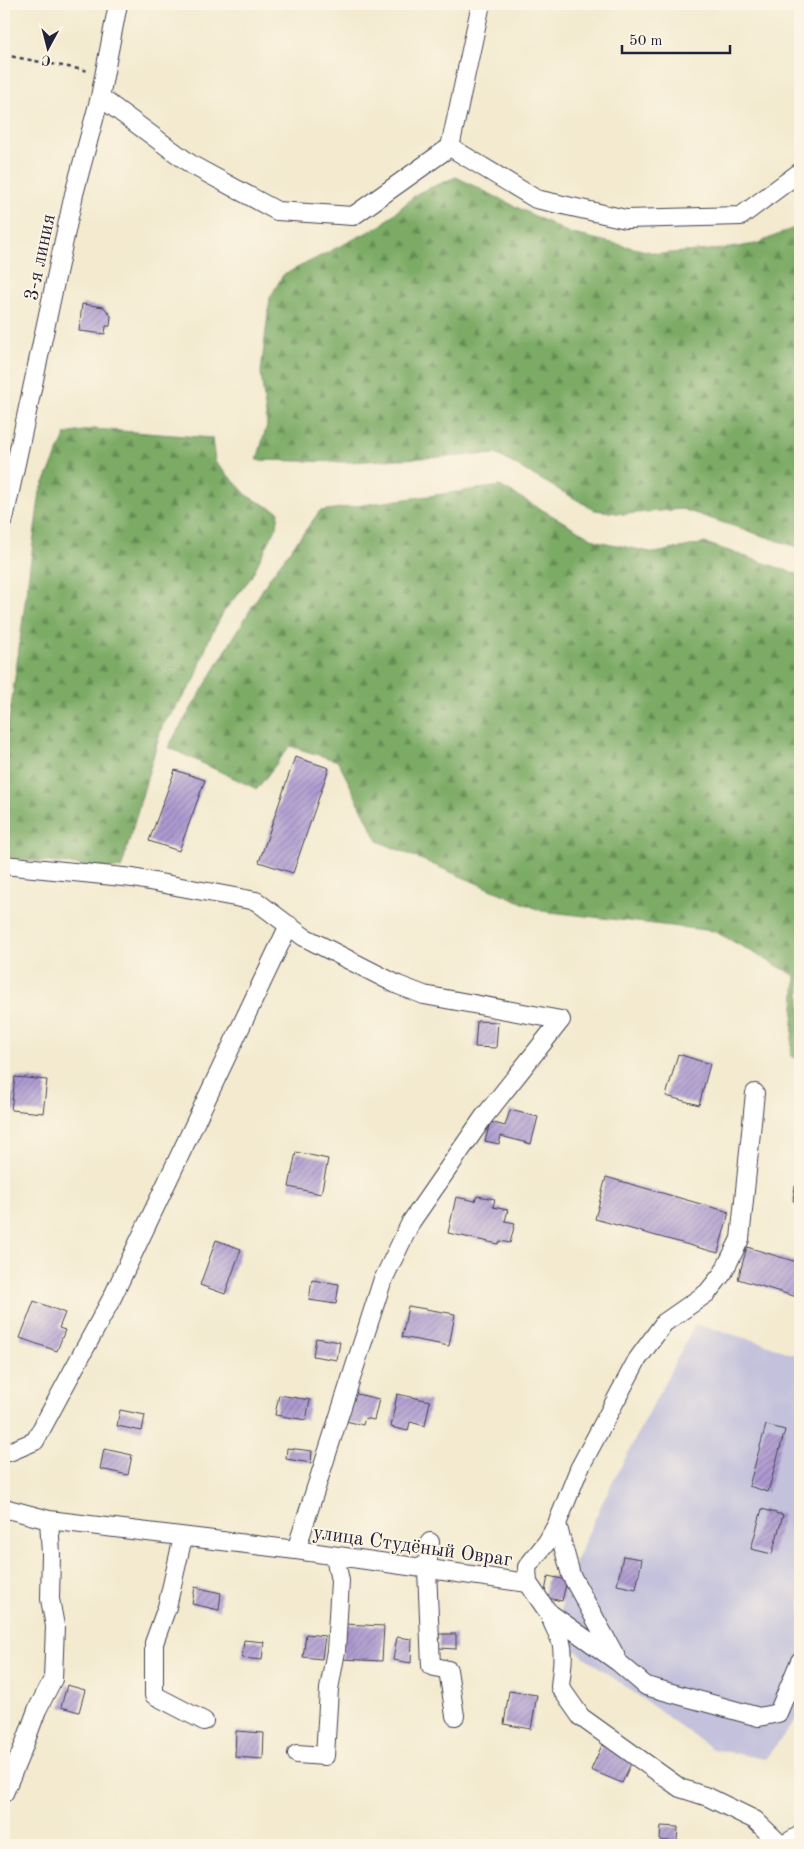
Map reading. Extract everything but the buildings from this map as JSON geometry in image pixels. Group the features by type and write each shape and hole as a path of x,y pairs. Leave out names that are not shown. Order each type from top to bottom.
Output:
{"street":[{"name":"3-я линия","path":"4,519 74,194 100,97 118,4"},
{"path":"100,97 192,165 277,211 354,216 450,147 481,4"},
{"path":"450,147 536,199 626,218 740,216 800,172"},
{"path":"4,865 132,878 256,901 304,937 390,981 424,994 561,1020 483,1118 411,1222 382,1282 296,1550"},
{"path":"4,1452 9,1452 35,1440 58,1398 112,1298 289,925"},
{"path":"528,1583 527,1567 547,1542 557,1524 579,1469 637,1360 664,1323 707,1293 723,1273 740,1239 755,1093"},
{"name":"улица Студёный Овраг","path":"4,1508 49,1520 296,1550 528,1583 548,1612 618,1662 646,1686 759,1717 778,1713 800,1661"},
{"path":"4,1793 37,1710 52,1680 55,1626 50,1598 49,1520"},
{"path":"557,1524 571,1575 618,1662"},
{"path":"183,1537 167,1608 154,1643 154,1695 204,1721"},
{"path":"430,1542 427,1569 430,1666 448,1670 455,1716"},
{"path":"297,1754 325,1756 329,1688 336,1651 340,1581 335,1556"},
{"path":"548,1612 561,1642 560,1687 581,1717 680,1788 708,1797 755,1820 782,1845 800,1835"}],"path":[{"path":"4,55 103,74"}],"shaded area":[{"path":"695,1324 763,1343 800,1357 800,1717 798,1717 765,1759 712,1749 568,1645 561,1622 561,1609 567,1580 602,1503"}],"green space":[{"path":"456,177 569,233 659,254 723,249 756,244 794,228 800,221 800,548 682,509 624,514 595,510 496,454 347,462 257,460 267,425 261,372 270,298 283,275 380,226 418,193"},
{"path":"94,429 212,438 215,462 249,497 279,512 277,526 250,579 224,611 209,639 194,682 162,726 121,869 16,859 4,855 4,741 10,715 40,492 66,434"},
{"path":"500,486 597,541 655,553 705,543 800,575 800,1059 791,1056 796,976 714,931 542,911 378,841 338,761 290,746 257,789 168,747 270,577 320,511"}]}
